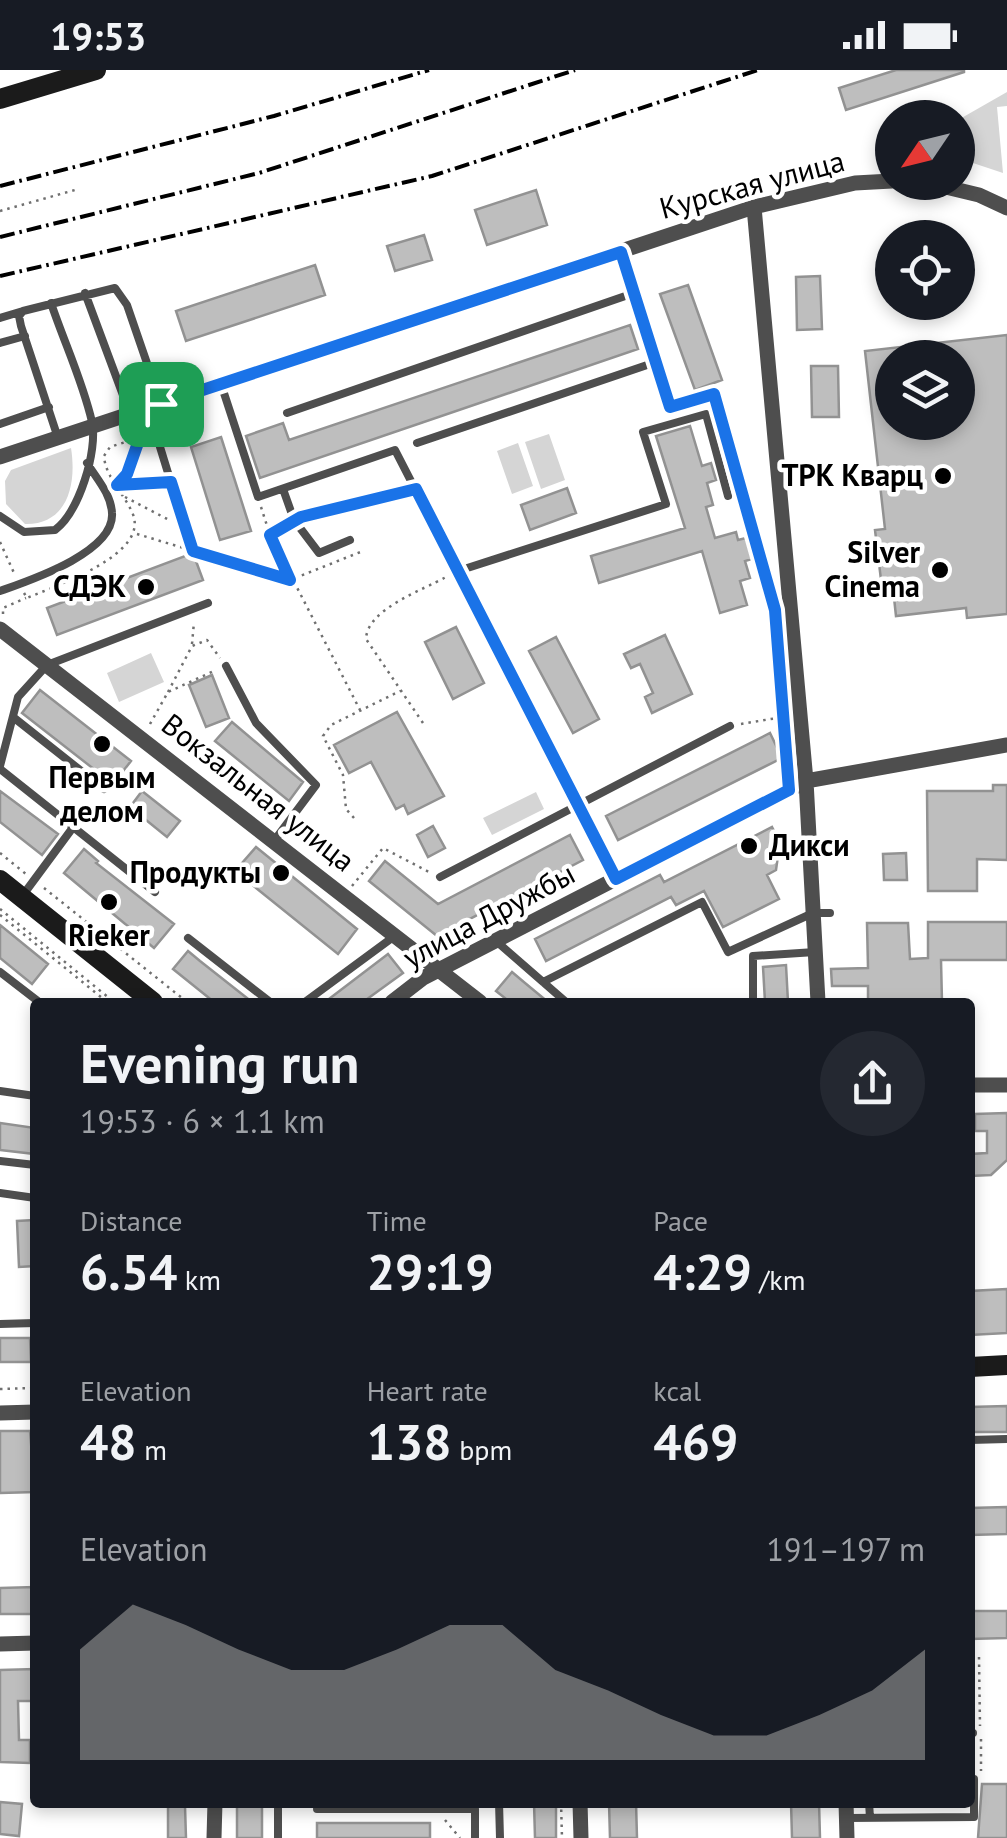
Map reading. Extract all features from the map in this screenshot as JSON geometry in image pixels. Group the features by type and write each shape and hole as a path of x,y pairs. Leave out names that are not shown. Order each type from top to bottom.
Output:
{"street":[{"path":"0,100 96,70"},
{"name":"Курская улица","path":"0,457 754,208 855,183 875,182"},
{"path":"975,195 1007,208"},
{"path":"754,208 806,781 822,913 816,952 818,998"},
{"name":"Вокзальная улица","path":"2,622 46,665 475,998"},
{"name":"улица Дружбы","path":"398,998 441,970 806,781 1007,745"},
{"path":"0,880 28,888 149,998"},
{"path":"975,1085 1007,1085"},
{"path":"975,1367 1007,1365"},
{"path":"0,1413 30,1412"},
{"path":"0,1644 30,1643"},
{"path":"214,1838 215,1808"},
{"path":"580,1808 581,1838"},
{"path":"846,1810 847,1838"}],"lane":[{"path":"417,443 656,362 621,252"},
{"path":"0,318 107,287 121,294 154,406 155,432 185,528"},
{"path":"86,293 130,414"},
{"path":"287,413 634,293"},
{"path":"0,516 24,532 55,530 74,509 87,464 93,426 51,303"},
{"path":"23,310 19,316 58,438"},
{"path":"0,344 25,336"},
{"path":"221,384 258,497 396,450 616,879"},
{"path":"0,424 48,407"},
{"path":"458,571 666,504 643,432 706,414 728,496"},
{"path":"0,591 83,555 108,533 113,518 110,499 87,464"},
{"path":"282,488 294,520 318,553 350,540"},
{"path":"156,892 0,768 18,697 46,665 208,603"},
{"path":"226,666 256,723 316,785 274,840"},
{"path":"13,717 104,788"},
{"path":"440,877 730,726"},
{"path":"28,888 74,826"},
{"path":"543,982 702,902 728,952 822,913"},
{"path":"310,998 396,934"},
{"path":"188,938 265,998"},
{"path":"496,941 561,998"},
{"path":"753,998 752,956 816,952"},
{"path":"0,972 33,998"},
{"path":"0,1092 30,1095"},
{"path":"0,1161 30,1164"},
{"path":"0,1193 30,1197"},
{"path":"0,1324 30,1323"},
{"path":"975,1440 1007,1439"},
{"path":"278,1808 278,1838"},
{"path":"318,1809 331,1808"},
{"path":"410,1808 475,1809 475,1838"},
{"path":"499,1808 500,1838"},
{"path":"870,1808 870,1818"},
{"path":"846,1810 870,1818 974,1817 974,1808"}],"path":[{"path":"0,211 76,190"},
{"path":"656,362 670,407 714,394 775,610 789,790"},
{"path":"117,485 104,456 110,448 155,432"},
{"path":"119,433 122,443"},
{"path":"117,485 127,474 140,437"},
{"path":"117,485 171,482"},
{"path":"270,535 294,520 416,489"},
{"path":"124,496 185,528 193,551"},
{"path":"258,497 290,580 360,710"},
{"path":"135,534 290,580 363,551"},
{"path":"424,723 366,639 366,631 379,616 447,576"},
{"path":"2,622 2,608 27,598"},
{"path":"141,738 192,646 192,609"},
{"path":"168,692 226,666 207,640 192,646"},
{"path":"354,818 346,809 343,775 323,736 331,725 401,691"},
{"path":"730,726 784,716"},
{"path":"344,895 383,848 440,877"},
{"path":"0,852 28,888 181,998"},
{"path":"0,912 103,998"},
{"path":"0,912 109,998"},
{"path":"0,1389 30,1388"},
{"path":"975,1778 981,1772 979,1656"},
{"path":"560,1808 562,1838"},
{"path":"436,1809 460,1838"}],"shaded area":[{"path":"1007,92 1007,106 997,107 1003,173 975,164 975,110"},
{"path":"549,434 565,480 541,489 525,442"},
{"path":"518,443 533,486 512,494 497,451"},
{"path":"71,448 70,489 60,510 39,523 25,524 6,504 5,481 11,470"},
{"path":"151,653 164,682 119,702 107,673"},
{"path":"536,792 544,809 492,835 483,818"}],"building":[{"path":"896,70 964,70 846,110 839,88"},
{"path":"536,190 547,225 487,245 475,210"},
{"path":"424,235 432,260 395,271 387,246"},
{"path":"315,265 325,295 186,341 176,311"},
{"path":"820,276 822,329 797,330 796,277"},
{"path":"688,285 722,380 695,390 660,294"},
{"path":"630,325 638,349 260,478 246,436 283,423 289,440"},
{"name":"ТРК Кварц","path":"1007,335 1007,614 967,618 966,608 896,616 892,579 881,580 875,530 885,529 875,440 975,440 975,340 963,340"},
{"name":"ТРК Кварц","path":"875,350 875,440 865,351"},
{"path":"811,366 838,366 839,417 812,417"},
{"path":"690,426 702,466 711,463 716,480 707,483 713,505 706,507 715,538 736,532 738,540 746,538 752,559 745,561 750,578 740,581 747,605 720,613 702,551 599,583 591,556 685,528 656,436"},
{"path":"221,437 251,531 220,540 191,447"},
{"path":"567,488 576,513 530,530 521,505"},
{"path":"193,553 203,580 57,635 47,608"},
{"path":"456,627 484,683 453,699 425,642"},
{"path":"665,635 692,694 652,713 645,697 653,693 640,664 631,668 624,654"},
{"path":"556,637 599,719 573,733 529,651"},
{"path":"212,675 229,718 206,727 189,685"},
{"path":"40,690 131,761 113,784 22,713"},
{"path":"397,712 444,796 408,814 404,805 396,809 371,762 349,773 334,745"},
{"path":"232,722 303,782 289,801 215,741"},
{"path":"770,733 782,758 618,840 606,816"},
{"path":"993,785 1007,785 1007,860 977,859 977,891 928,891 927,791 993,791"},
{"path":"0,791 58,834 42,855 0,822"},
{"path":"142,791 180,821 167,837 130,807"},
{"path":"433,826 445,848 428,857 417,835"},
{"path":"772,827 780,842 776,870 767,875 779,899 723,927 704,891 676,905 671,897 546,961 535,939 660,875 664,882"},
{"path":"570,835 583,860 437,936 369,881 385,861 438,904"},
{"path":"256,847 357,929 338,954 235,871"},
{"path":"84,849 96,863 174,924 154,948 64,873"},
{"path":"906,853 907,880 884,880 883,854"},
{"path":"928,922 1007,922 1007,960 941,960 942,998 868,998 868,986 832,986 831,969 868,968 867,923 908,923 910,959 928,958"},
{"path":"0,925 48,964 32,984 0,958"},
{"path":"188,951 247,998 209,998 173,969"},
{"path":"388,954 403,973 369,998 330,998"},
{"path":"786,965 788,998 765,998 763,967"},
{"path":"512,972 543,998 505,998 496,991"},
{"path":"1007,1113 1007,1160 991,1175 975,1176 975,1154 987,1153 987,1131 975,1131 975,1114"},
{"path":"0,1123 30,1127 30,1153 0,1150"},
{"path":"30,1220 30,1266 19,1267 17,1221"},
{"path":"1007,1289 1007,1333 975,1335 975,1291"},
{"path":"0,1338 30,1338 30,1362 0,1362"},
{"path":"1007,1406 1007,1432 975,1432 975,1407"},
{"path":"0,1431 30,1431 30,1492 0,1493"},
{"path":"1007,1507 1007,1534 975,1535 975,1508"},
{"path":"30,1587 30,1614 0,1614 0,1588"},
{"path":"975,1611 1007,1611 1007,1638 975,1639"},
{"path":"30,1669 30,1701 18,1701 19,1740 30,1740 30,1763 0,1762 0,1670"},
{"path":"982,1784 1007,1784 1007,1838 978,1838"},
{"path":"0,1802 22,1804 19,1836 0,1834"},
{"path":"168,1808 185,1808 186,1838 168,1838"},
{"path":"237,1808 262,1808 262,1838 237,1838"},
{"path":"534,1808 556,1808 556,1838 535,1838"},
{"path":"609,1808 636,1808 637,1838 610,1838"},
{"path":"791,1808 819,1808 820,1838 792,1838"},
{"path":"317,1823 430,1823 430,1838 317,1838"}],"railway":[{"path":"0,186 274,116 429,70"},
{"path":"0,237 259,173 575,70"},
{"path":"0,276 432,176 758,70"}],"place":[{"name":"ТРК Кварц","path":"943,476"},
{"name":"Silver Cinema","path":"940,570"},
{"name":"СДЭК","path":"146,587"},
{"name":"Первым делом","path":"102,744"},
{"name":"Дикси","path":"749,846"},
{"name":"Продукты","path":"281,873"},
{"name":"Rieker","path":"109,902"}],"route":[{"path":"621,252 670,407 714,394 775,610 789,790 616,879 416,489 301,517 270,535 290,580 193,551 171,482 117,485 127,474 140,437 155,432 148,408 161,404 621,252"}]}
